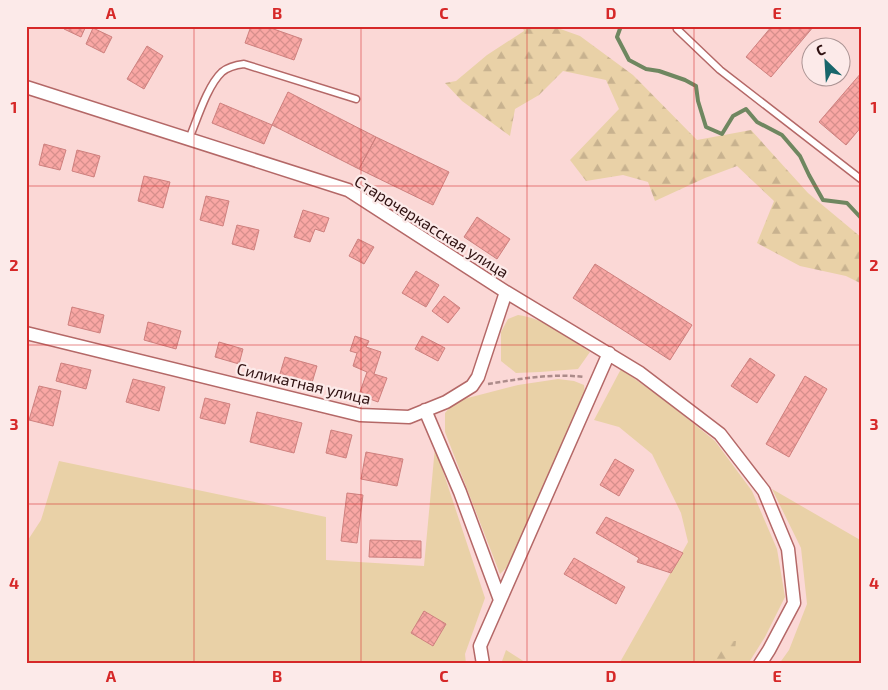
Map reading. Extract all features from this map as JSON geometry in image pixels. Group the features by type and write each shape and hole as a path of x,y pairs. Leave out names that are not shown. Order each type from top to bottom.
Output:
{"street":[{"name":"Старочеркасская улица","path":"26,87 348,190 506,292 640,373 720,434 764,491 788,549 794,603 760,664"},
{"path":"472,386 478,377 506,292"},
{"name":"Силикатная улица","path":"26,333 360,415 409,417 446,402 472,386"},
{"path":"482,664 480,646 609,354"},
{"path":"425,410 460,492 500,600"}],"lane":[{"path":"676,26 720,70 862,180"},
{"path":"189,139 211,85 222,72 233,66 244,64 356,99"}],"path":[{"path":"472,386 567,375 598,378"}],"green space":[{"path":"522,26 552,26 580,36 633,75 697,140 751,130 808,193 862,238 862,284 846,276 800,266 757,243 774,201 737,166 705,178 655,201 648,182 623,175 586,181 570,160 619,109 606,80 563,71 539,95 515,109 510,136 462,101 445,83 456,81 487,55 524,31"},
{"path":"518,315 546,324 590,352 578,369 516,373 501,361 501,332 508,319"},
{"path":"621,369 667,402 715,441 752,491 777,549 785,597 765,637 748,664 619,664 688,542 681,513 652,454 619,427 594,420"},
{"path":"558,379 574,381 584,385 585,394 514,553 506,568 500,574 445,432 445,413 460,400 518,385"},
{"path":"435,447 485,598 465,654 466,664 26,664 26,543 41,520 59,461 326,517 326,560 424,566"},
{"path":"772,489 862,541 862,664 779,664 789,650 807,604 801,548"},
{"path":"721,641 736,641 732,664 700,664 710,648"},
{"path":"506,650 528,664 501,664"}],"building":[{"path":"65,26 86,26 81,37 64,29"},
{"path":"251,26 265,26 302,39 294,60 245,43"},
{"path":"772,26 814,26 804,38 800,38 800,43 771,77 746,57"},
{"path":"93,28 112,37 104,53 86,44"},
{"path":"147,46 163,56 144,89 127,79"},
{"path":"862,72 862,126 846,145 819,122"},
{"path":"288,92 376,137 359,169 272,125"},
{"path":"220,103 272,125 264,144 212,123"},
{"path":"376,137 449,172 433,205 359,169"},
{"path":"44,144 66,150 60,170 39,165"},
{"path":"77,150 100,156 94,177 72,171"},
{"path":"144,176 170,182 163,208 138,201"},
{"path":"206,196 229,201 223,226 200,220"},
{"path":"303,210 329,218 324,232 315,229 310,242 294,237"},
{"path":"477,217 510,239 497,259 464,237"},
{"path":"237,225 259,230 254,250 232,244"},
{"path":"358,239 374,247 364,264 349,256"},
{"path":"595,264 692,325 670,360 573,298"},
{"path":"416,271 439,285 426,307 402,293"},
{"path":"444,296 460,308 448,323 432,311"},
{"path":"72,307 104,315 100,333 68,325"},
{"path":"148,322 181,331 176,349 144,340"},
{"path":"355,336 369,341 366,347 381,352 374,374 387,378 378,402 359,395 367,372 353,366 357,353 350,351"},
{"path":"422,336 445,348 438,361 415,349"},
{"path":"219,342 243,349 239,364 215,357"},
{"path":"285,357 317,366 311,386 279,377"},
{"path":"750,358 775,375 757,403 731,386"},
{"path":"61,363 91,370 86,389 56,381"},
{"path":"805,376 827,389 789,457 766,444"},
{"path":"133,379 165,387 159,411 126,402"},
{"path":"39,386 61,391 53,426 29,420"},
{"path":"205,398 230,404 225,424 200,418"},
{"path":"257,412 302,423 294,453 250,442"},
{"path":"331,430 352,435 346,458 326,453"},
{"path":"366,452 403,459 397,486 361,479"},
{"path":"615,459 634,470 619,496 600,485"},
{"path":"347,493 363,495 357,543 341,541"},
{"path":"606,517 683,553 671,573 637,562 639,558 596,533"},
{"path":"370,540 421,541 421,558 369,557"},
{"path":"574,558 625,587 616,604 564,574"},
{"path":"424,611 446,624 433,646 411,633"}],"waterway":[{"path":"621,26 617,37 629,60 646,69 659,71 696,86 698,101 706,127 722,134 733,116 746,109 757,122 782,135 800,156 823,200 847,203 862,219"}]}
